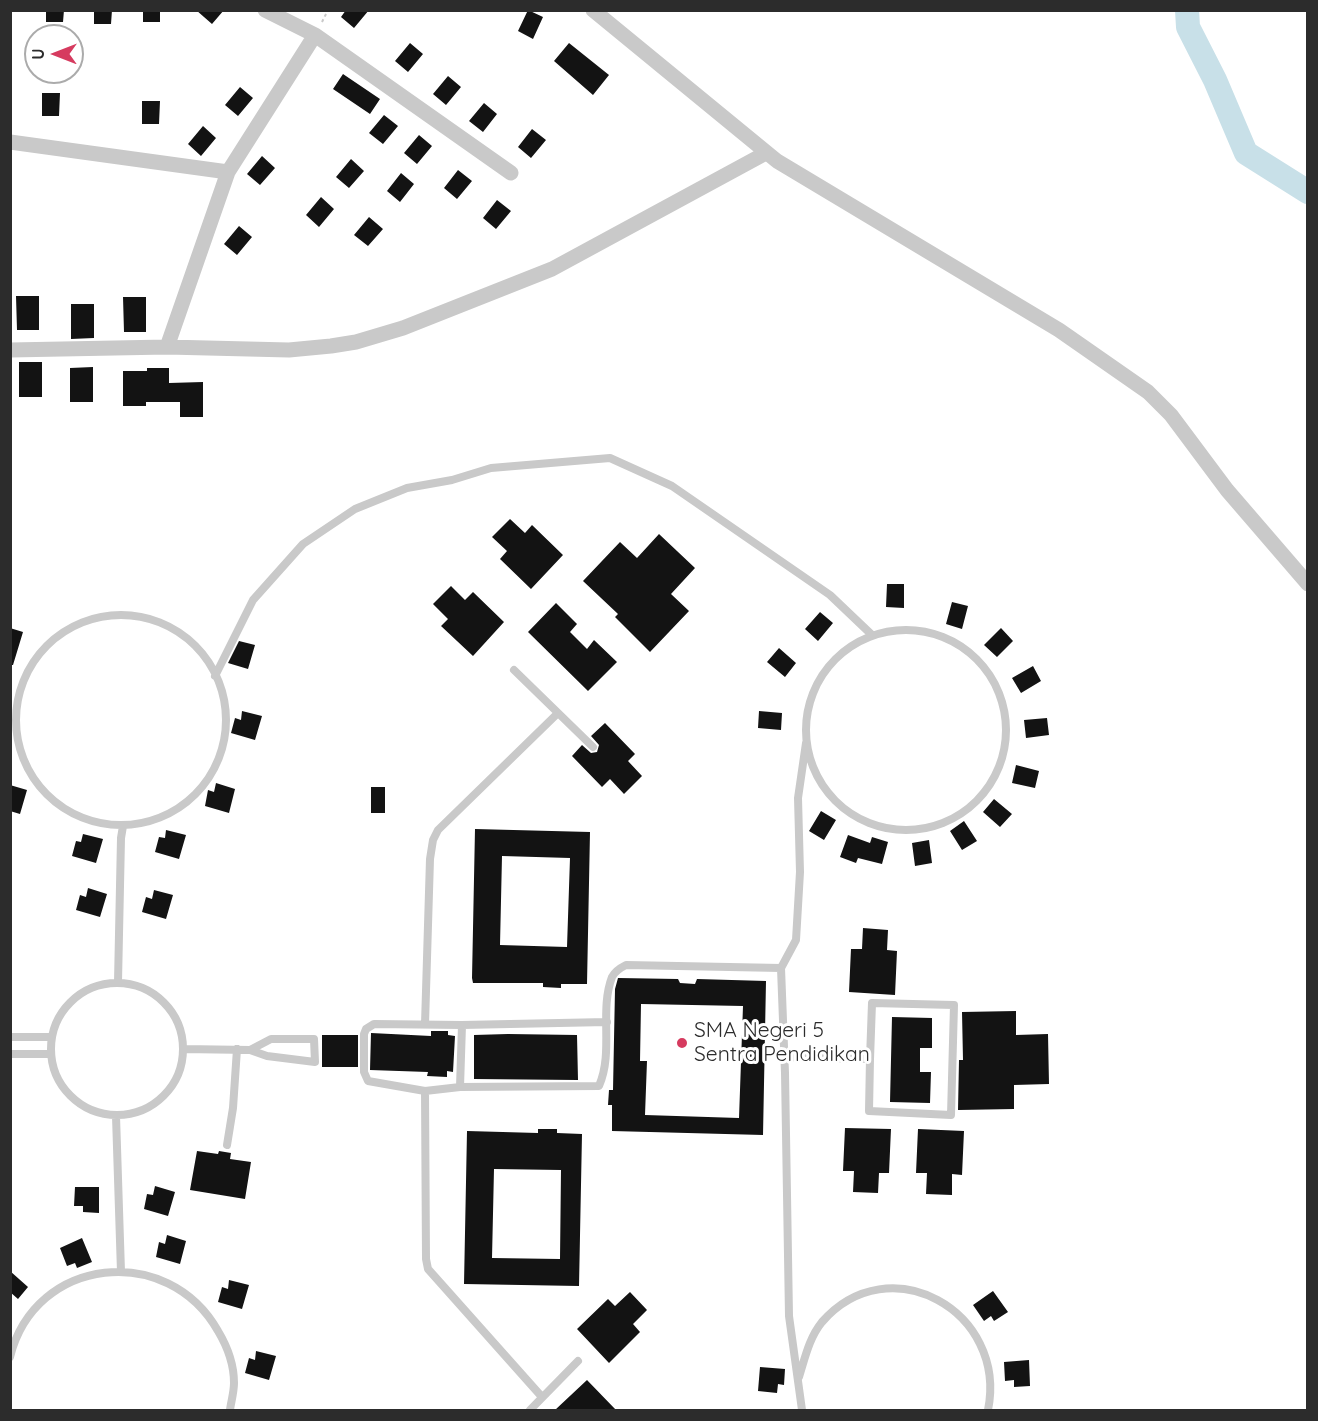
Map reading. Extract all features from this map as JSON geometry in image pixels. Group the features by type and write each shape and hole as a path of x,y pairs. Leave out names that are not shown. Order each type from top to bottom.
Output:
{"street":[{"path":"265,10 315,35 510,173"},
{"path":"593,10 766,153 1059,330 1148,392 1171,415 1227,490 1308,584"},
{"path":"166,347 228,172 315,35"},
{"path":"10,142 228,172"},
{"path":"10,350 166,347 289,350 356,342 403,328 552,269 766,153"}],"lane":[{"path":"216,676 253,600 303,544 356,509 407,488 452,480 491,468 610,458 672,486 830,595 872,635"},
{"path":"112,615 146,617 176,630 202,652 219,681 226,714 222,748 208,779 186,803 156,819 123,826 97,823 73,814 51,799 34,779 22,755 17,729 18,703 25,678 38,655 57,636 80,623 112,615"},
{"path":"802,1410 789,1316 781,968 796,940 800,872 798,798 806,743 808,709 821,677 843,652 872,635 904,629 937,634 966,649 989,672 1003,702 1007,734 1000,766 984,795 960,816 930,829 896,831 874,825 864,822 836,803 816,775 806,743"},
{"path":"514,669 593,747"},
{"path":"424,1024 430,859 433,840 438,830 558,713"},
{"path":"118,982 123,826"},
{"path":"607,1022 370,1025 364,1035 364,1072 368,1082 425,1091 460,1087 599,1086 604,1075 607,1022 608,999 612,976 619,968 626,965 781,968"},
{"path":"118,982 138,986 156,996 171,1011 180,1029 183,1048 180,1070 170,1089 156,1104 137,1113 116,1116 96,1113 79,1104 64,1091 55,1073 50,1054 51,1037 57,1019 68,1004 82,992 100,985 118,982"},
{"path":"872,1003 954,1005 951,1115 869,1111 870,1059 872,1003"},
{"path":"460,1087 462,1025"},
{"path":"10,1037 51,1037"},
{"path":"183,1048 250,1050 267,1056 315,1062 314,1039 271,1039 250,1050"},
{"path":"227,1145 233,1108 237,1049"},
{"path":"10,1054 50,1054"},
{"path":"784,1057 870,1059"},
{"path":"425,1091 428,1269 542,1397"},
{"path":"116,1116 121,1272"},
{"path":"10,1357 25,1323 41,1303 55,1292 86,1276 111,1271 148,1274 182,1289 209,1314 227,1346 234,1383 230,1410"},
{"path":"799,1378 811,1339 822,1322 837,1309 855,1298 874,1292 894,1290 914,1292 933,1297 951,1307 978,1337 991,1375 988,1410"},
{"path":"530,1410 578,1362"}],"building":[{"path":"46,10 64,10 63,22 46,22"},
{"path":"94,10 112,10 111,24 94,24"},
{"path":"143,10 160,10 160,22 143,22"},
{"path":"196,10 224,10 212,24"},
{"path":"346,10 369,10 354,28 341,17"},
{"path":"528,10 543,17 533,39 518,31"},
{"path":"410,43 423,54 408,72 395,61"},
{"path":"569,43 609,75 593,95 554,61"},
{"path":"343,74 380,99 370,114 333,89"},
{"path":"448,76 461,87 446,105 433,94"},
{"path":"240,87 253,98 238,116 225,105"},
{"path":"42,93 60,93 59,116 42,116"},
{"path":"142,101 160,101 159,124 142,124"},
{"path":"484,103 497,114 483,132 469,121"},
{"path":"384,115 398,126 383,144 369,133"},
{"path":"203,126 216,138 201,156 188,144"},
{"path":"532,129 546,140 531,158 518,147"},
{"path":"419,135 432,146 417,164 404,153"},
{"path":"262,156 275,168 260,185 247,174"},
{"path":"351,159 364,171 349,188 336,177"},
{"path":"458,170 472,181 457,199 444,188"},
{"path":"401,173 414,184 400,202 387,191"},
{"path":"321,197 334,209 319,227 306,215"},
{"path":"497,200 511,211 496,229 483,218"},
{"path":"369,217 383,229 368,246 354,235"},
{"path":"239,226 252,237 237,255 224,244"},
{"path":"16,296 39,296 39,330 17,330"},
{"path":"123,297 146,297 146,332 124,332"},
{"path":"71,304 94,304 94,338 71,339"},
{"path":"19,362 42,362 42,397 19,397"},
{"path":"93,367 93,402 70,402 70,368"},
{"path":"147,368 169,368 169,383 203,382 203,417 180,417 180,402 146,402 146,406 123,406 123,371 147,371"},
{"path":"510,519 525,533 532,525 563,555 531,589 500,559 507,551 492,537"},
{"path":"659,534 695,568 671,594 689,611 650,652 615,617 618,614 583,581 620,542 637,558"},
{"path":"887,584 904,584 904,608 886,607"},
{"path":"451,586 465,600 473,592 504,622 473,656 441,626 448,619 433,604"},
{"path":"952,602 968,606 962,629 946,624"},
{"path":"556,603 577,624 570,632 587,649 594,640 617,662 588,691 528,632"},
{"path":"820,612 833,623 818,641 805,629"},
{"path":"10,628 23,632 13,665 10,665"},
{"path":"1001,628 1013,641 997,657 984,645"},
{"path":"239,641 255,645 248,669 228,663"},
{"path":"779,648 796,663 785,677 767,662"},
{"path":"1033,666 1041,681 1021,693 1012,678"},
{"path":"242,711 262,716 255,740 231,733 235,718 241,720"},
{"path":"759,711 782,713 781,730 758,728"},
{"path":"1047,718 1049,735 1026,738 1024,720"},
{"path":"605,723 635,754 628,761 642,776 624,794 610,779 602,787 572,756 582,745 591,753 597,752 599,745 591,736"},
{"path":"1016,765 1039,771 1035,788 1012,783"},
{"path":"216,783 235,789 229,813 205,806 208,790 214,792"},
{"path":"10,785 27,790 20,814 10,811"},
{"path":"371,787 385,787 385,813 371,813"},
{"path":"994,799 1012,814 1000,827 983,812"},
{"path":"821,811 836,820 824,840 809,831"},
{"path":"964,821 977,841 962,850 950,831"},
{"path":"475,829 590,832 587,984 561,984 561,988 543,987 543,983 473,983","holes":["502,856 570,858 567,947 500,945"]},
{"path":"166,830 186,835 179,859 155,852 159,837 165,838"},
{"path":"83,834 103,839 96,863 72,856 76,841 81,842"},
{"path":"848,835 870,843 872,837 888,842 882,864 858,858 856,863 840,857"},
{"path":"929,840 932,863 915,866 912,843"},
{"path":"88,888 107,894 100,917 76,910 80,895 86,897"},
{"path":"154,890 173,895 166,919 142,912 146,897 152,899"},
{"path":"863,928 888,930 887,950 897,951 895,995 849,992 851,949 862,949"},
{"path":"618,978 678,979 680,983 695,984 697,979 766,981 763,1135 612,1131 612,1105 608,1105 609,1090 613,1090 615,989","holes":["641,1004 743,1006 739,1118 645,1115 647,1061 640,1061"]},
{"path":"1016,1011 1016,1035 1048,1034 1049,1084 1014,1085 1014,1109 958,1110 959,1060 963,1060 962,1012"},
{"path":"892,1017 932,1018 932,1048 920,1048 920,1072 931,1072 930,1103 890,1102"},
{"path":"431,1031 448,1031 448,1035 455,1036 453,1072 447,1071 447,1077 427,1076 428,1072 370,1070 371,1033 431,1036"},
{"path":"322,1035 358,1035 358,1067 322,1067"},
{"path":"474,1035 577,1035 578,1080 474,1079"},
{"path":"845,1128 891,1129 889,1173 879,1173 878,1193 853,1192 854,1171 843,1171"},
{"path":"538,1129 557,1129 557,1133 582,1134 579,1286 464,1284 467,1131 538,1133","holes":["494,1169 561,1170 560,1259 492,1258"]},
{"path":"918,1129 964,1131 962,1175 952,1174 952,1195 926,1194 927,1173 916,1173"},
{"path":"197,1151 231,1153 230,1159 251,1162 245,1199 190,1190"},
{"path":"155,1186 175,1192 168,1216 144,1209 147,1194 153,1195"},
{"path":"75,1187 99,1187 99,1213 83,1212 83,1206 74,1206"},
{"path":"167,1235 186,1241 180,1264 156,1257 159,1242 165,1244"},
{"path":"82,1238 92,1262 77,1268 75,1263 67,1266 60,1248"},
{"path":"10,1271 28,1287 18,1299 10,1292"},
{"path":"229,1280 249,1285 242,1309 218,1302 222,1287 228,1289"},
{"path":"993,1291 1008,1312 994,1321 991,1316 984,1321 973,1305"},
{"path":"630,1292 647,1310 633,1324 640,1332 609,1363 577,1329 608,1299 615,1306"},
{"path":"256,1351 276,1356 269,1380 245,1373 249,1358 255,1360"},
{"path":"1029,1360 1030,1386 1014,1387 1014,1380 1005,1381 1004,1362"},
{"path":"760,1367 785,1369 784,1385 778,1384 777,1393 758,1391"},
{"path":"587,1380 616,1410 555,1410"}],"waterway":[{"path":"1187,10 1188,27 1215,80 1246,153 1308,192"}],"place":[{"name":"SMA Negeri 5 Sentra Pendidikan","path":"682,1043"}]}
